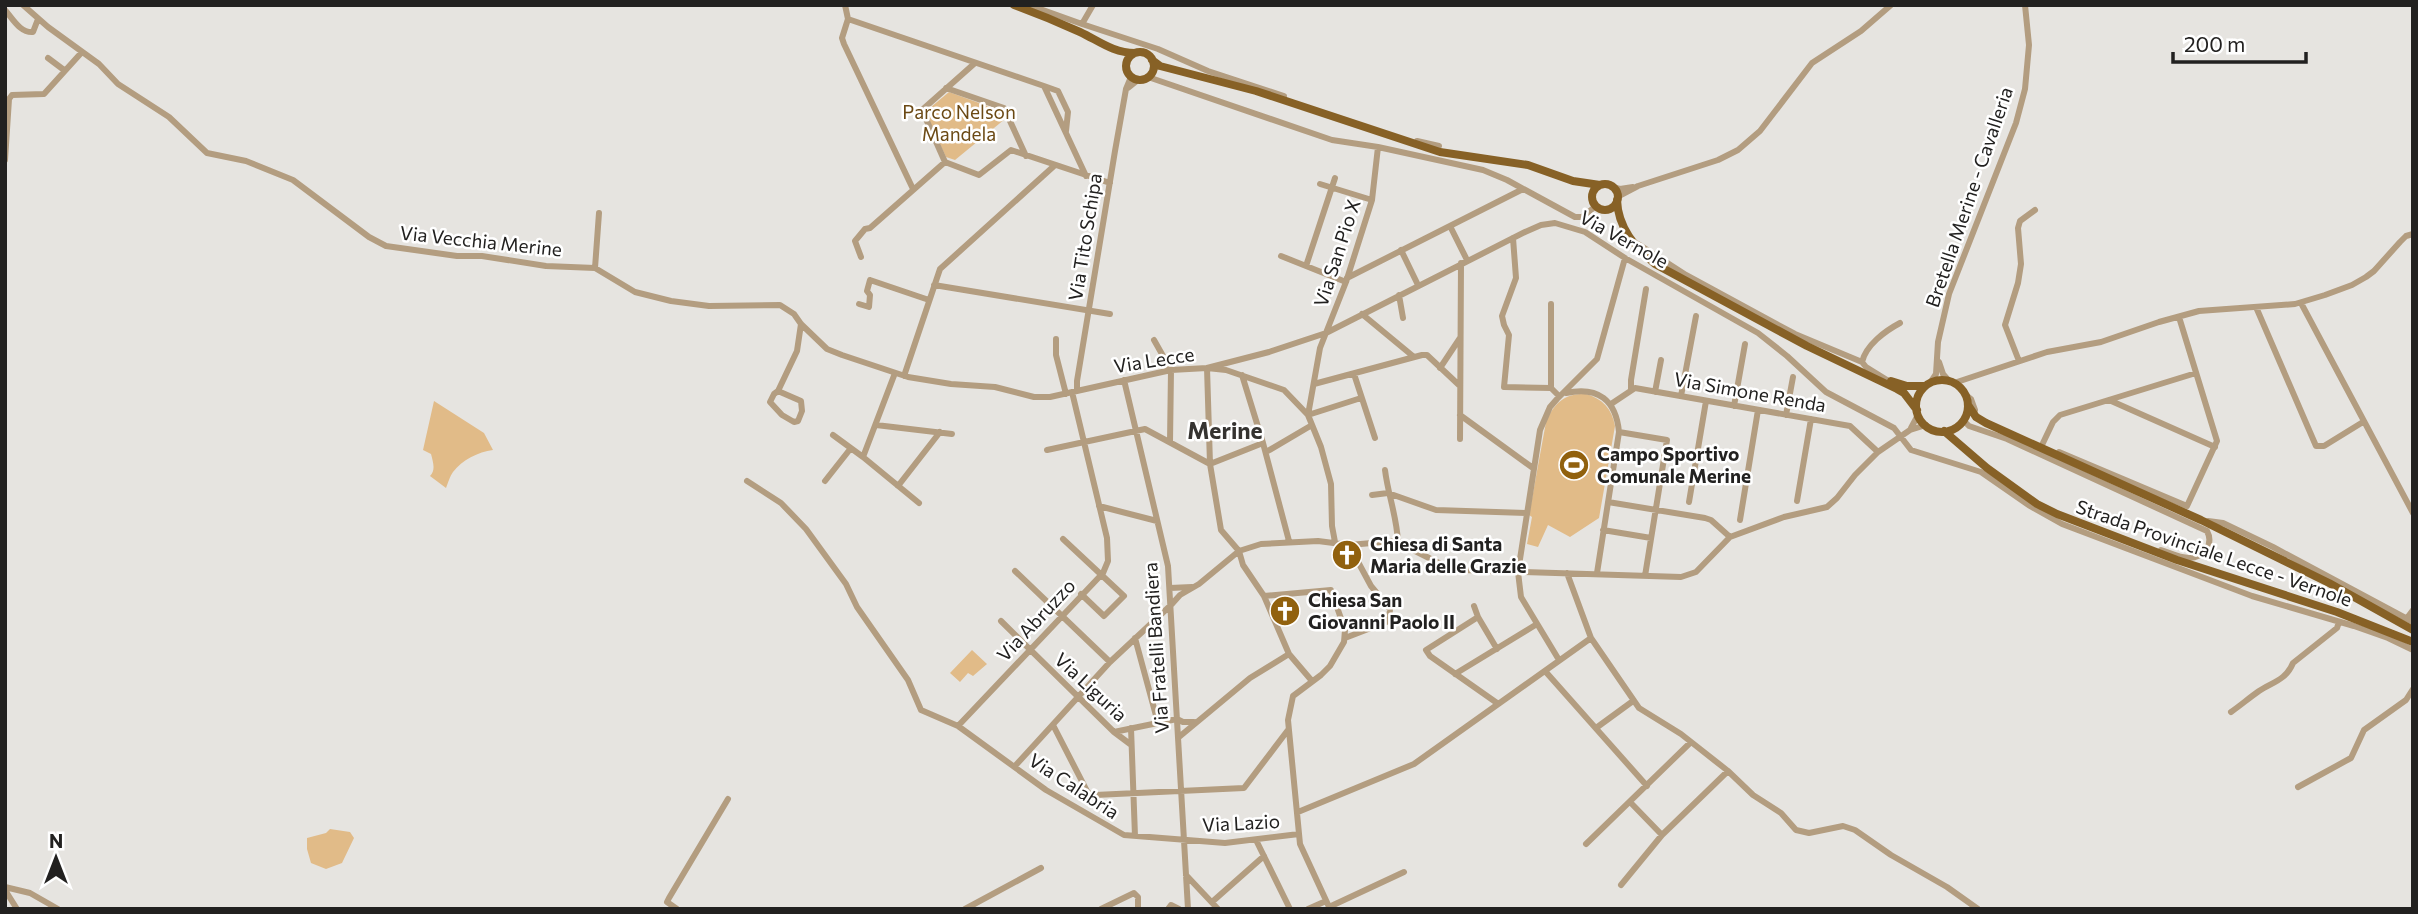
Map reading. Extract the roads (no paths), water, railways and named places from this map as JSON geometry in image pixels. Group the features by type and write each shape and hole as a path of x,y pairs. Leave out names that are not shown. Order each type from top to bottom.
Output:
{"main road":[{"path":"1014,5 1122,53 1138,50 1160,66 1256,91 1440,152 1528,165 1573,181 1612,187 1623,225 1631,240 1645,256 1666,271 1795,340 1850,361 1887,380 1907,386 1928,385"},
{"path":"1111,49 1134,78 1175,70"},
{"path":"1126,65 1138,50"},
{"path":"1151,58 1151,75"},
{"path":"1573,181 1587,190 1595,206 1605,210 1623,225"},
{"path":"1592,196 1600,185"},
{"path":"1605,210 1613,207 1617,199"},
{"path":"1850,361 1904,393 1926,425"},
{"path":"1918,412 1919,395 1928,385 1936,381 1952,382 1965,394 1968,405 1964,420 1956,427 1944,431"},
{"name":"Strada Provinciale Lecce - Vernole","path":"1968,405 1980,419 2006,433 2201,520 2329,583 2413,630"},
{"name":"Strada Provinciale Lecce - Vernole","path":"1926,425 1944,431 1987,468 2037,504 2132,543 2247,585 2337,612 2413,642"}],"street":[{"name":"Via Vecchia Merine","path":"23,5 99,64 118,84 169,117 207,153 246,160 293,180 369,237 386,246 546,266 595,268 635,292 652,298 709,306 780,305 794,314"},
{"path":"1029,5 1082,24 1138,50 1158,49 1208,71 1377,129 1439,146"},
{"path":"1082,24 1093,5"},
{"path":"1612,187 1638,186 1718,160 1738,150 1760,131 1812,63 1861,31 1891,5"},
{"name":"Bretella Merine - Cavalleria","path":"1928,385 1936,374 1938,342 1949,294 2016,123 2025,89 2029,45 2025,5"},
{"path":"5,10 27,33 48,27"},
{"path":"913,189 844,44 842,38 845,11 975,63 1044,86 1086,176"},
{"path":"33,32 38,19"},
{"path":"1151,58 1158,49"},
{"path":"5,160 9,99 12,95 44,94 82,52"},
{"path":"48,58 64,70"},
{"path":"975,63 922,110 945,162 979,175 1011,150 1110,183"},
{"path":"1151,75 1332,140 1483,170 1575,217 1582,217 1595,206"},
{"name":"Via Tito Schipa","path":"1072,392 1089,310 1126,89 1134,78"},
{"path":"946,88 1004,108 1026,156"},
{"name":"Via San Pio X","path":"1324,334 1347,280 1372,200 1378,147"},
{"path":"861,257 855,241 865,229 870,228 945,162"},
{"path":"904,376 943,265 1054,166"},
{"path":"1306,265 1335,178"},
{"path":"1320,184 1372,200"},
{"path":"1617,199 1638,186"},
{"path":"1281,256 1347,280 1522,189"},
{"path":"2019,361 2005,325 2019,274 2020,221 2035,210"},
{"path":"595,268 599,213"},
{"name":"Via Vernole","path":"1207,368 1324,334 1541,225 1563,224 1585,232 1758,334 1826,392 1889,429 1896,430 1911,450 1981,472 2030,506 2062,524 2252,596 2388,638 2413,650"},
{"path":"1450,226 1464,262 1460,439"},
{"path":"1938,356 1940,367 1952,382 2064,347 2101,342 2179,317 2215,309 2301,303 2343,289 2366,277 2400,242 2413,234"},
{"path":"1513,238 1516,278 1502,316 1509,335 1504,387 1551,388 1561,395 1581,390 1593,391 1611,404 1618,419 1619,432 1597,573"},
{"path":"1401,250 1418,285"},
{"path":"1559,660 1521,597 1518,572 1533,468 1550,407 1597,359 1625,258"},
{"path":"859,304 869,307 870,295 867,291 870,280 929,300"},
{"path":"934,285 1110,314"},
{"path":"1611,404 1632,389 1630,380 1646,289"},
{"path":"1399,295 1403,318"},
{"path":"2301,303 2413,513"},
{"path":"1551,304 1551,388"},
{"path":"2256,307 2316,446 2324,446 2363,422"},
{"name":"Via Lecce","path":"794,314 827,349 894,373 951,384 995,387 1034,397 1050,397 1171,370 1207,368 1226,370 1284,390 1308,415 1321,447 1331,484 1335,542"},
{"path":"1362,314 1414,357"},
{"path":"1681,396 1696,316"},
{"path":"1978,376 1965,394 1971,399 1977,414 2042,445 2188,506 2216,447 2216,439 2179,317"},
{"path":"1850,361 1863,359 1884,333 1900,323"},
{"path":"778,391 802,401 798,421 794,422 774,408 771,402 797,351 801,324"},
{"path":"1324,334 1308,415 1362,398"},
{"path":"1440,368 1461,336"},
{"path":"1056,339 1056,355 1072,392 1108,546 1108,561 1101,574 1124,596 1104,616 1081,594"},
{"path":"1154,340 1171,370 1170,442"},
{"path":"1734,406 1745,344"},
{"path":"1314,384 1427,355 1461,386"},
{"path":"1863,359 1866,367 1887,380"},
{"path":"1656,392 1661,360"},
{"path":"1207,368 1210,463 1221,530 1239,551 1243,565 1264,596 1289,654 1312,681"},
{"path":"863,457 894,373"},
{"path":"2042,445 2055,418 2067,412 2196,373"},
{"path":"1354,374 1375,438"},
{"path":"1242,375 1266,452 1289,541"},
{"path":"1786,415 1793,377"},
{"name":"Via Fratelli Bandiera","path":"1124,380 1168,566 1188,909"},
{"name":"Via Simone Renda","path":"1632,389 1850,426 1878,452"},
{"path":"2108,400 2216,447"},
{"path":"1689,502 1706,401"},
{"path":"1740,520 1758,410"},
{"path":"1910,430 1918,412"},
{"path":"1460,415 1533,468"},
{"path":"1797,501 1811,419"},
{"path":"1964,420 1969,426 2041,454 2207,531 2211,538 2209,547 2196,557 2187,559 2132,543"},
{"path":"876,425 952,434"},
{"path":"1266,452 1312,425"},
{"path":"1014,766 1110,662 1171,606 1180,594 1194,587 1239,551 1261,544 1289,541 1349,545 1398,542 1453,568 1670,578 1688,576 1703,565 1730,537 1784,517 1826,507 1878,452 1910,430 1926,425"},
{"path":"1047,450 1145,429 1210,463 1263,443"},
{"path":"1888,444 1889,429"},
{"path":"898,485 940,432"},
{"path":"1619,432 1667,440 1645,576"},
{"path":"833,435 919,503"},
{"path":"825,481 851,448"},
{"path":"1385,470 1388,494 1398,524 1398,542"},
{"name":"Via Calabria","path":"747,481 781,503 806,529 846,584 858,607 908,680 921,710 958,726 1046,790 1118,833 1185,841"},
{"path":"1372,495 1388,494 1436,510 1526,513"},
{"path":"1608,502 1705,518 1730,537"},
{"path":"1099,506 1157,520"},
{"path":"2201,520 2222,523 2273,547 2410,620 2413,610"},
{"path":"1603,530 1651,538"},
{"name":"Via Abruzzo","path":"958,726 1101,574 1063,539"},
{"path":"1345,638 1389,621 1390,609 1371,586 1357,560"},
{"path":"1015,571 1110,662"},
{"path":"1567,573 1591,638 1633,701 1647,714 1692,742 1758,799 1781,813 1796,831 1810,833 1843,826 1855,830 1978,909"},
{"path":"1170,588 1194,587"},
{"path":"1264,596 1331,590 1342,622 1345,638 1330,666 1293,696 1289,706 1288,730 1300,844 1328,906"},
{"path":"1474,606 1497,649"},
{"path":"1478,617 1426,650 1430,656 1497,703"},
{"name":"Via Liguria","path":"1001,621 1114,732 1130,744"},
{"path":"2231,712 2261,689 2281,680 2293,663 2337,628 2339,622"},
{"path":"1455,674 1537,624"},
{"path":"1135,638 1158,723"},
{"path":"1298,812 1413,764 1591,638"},
{"path":"1179,737 1250,678 1289,654"},
{"path":"1545,671 1647,786"},
{"path":"2298,787 2351,758 2364,730 2406,700 2413,689"},
{"path":"1597,728 1633,701"},
{"path":"1114,732 1177,719 1190,723 1197,721"},
{"path":"1053,725 1090,795 1244,788 1288,730"},
{"path":"1130,729 1135,836"},
{"path":"1586,844 1692,742"},
{"path":"1621,885 1662,835 1728,771"},
{"path":"677,909 667,902 729,799"},
{"path":"1630,802 1662,835"},
{"name":"Via Lazio","path":"1185,841 1225,843 1299,834"},
{"path":"1256,840 1289,906 1281,909"},
{"path":"1212,902 1264,856"},
{"path":"965,909 1041,868"},
{"path":"1308,909 1328,906 1404,872"},
{"path":"1186,875 1217,909"},
{"path":"5,889 17,909"},
{"path":"5,889 30,893 58,909"},
{"path":"1101,909 1134,893 1138,897 1138,909"},
{"path":"979,901 983,909"},
{"path":"1168,909 1171,905 1179,909"}],"place":[{"name":"Campo Sportivo Comunale Merine","path":"1574,465"},
{"name":"Chiesa di Santa Maria delle Grazie","path":"1347,555"},
{"name":"Chiesa San Giovanni Paolo II","path":"1285,611"}],"district":[{"name":"Merine","path":"1225,431"}],"park label":[{"name":"Parco Nelson Mandela","path":"959,123"}]}
